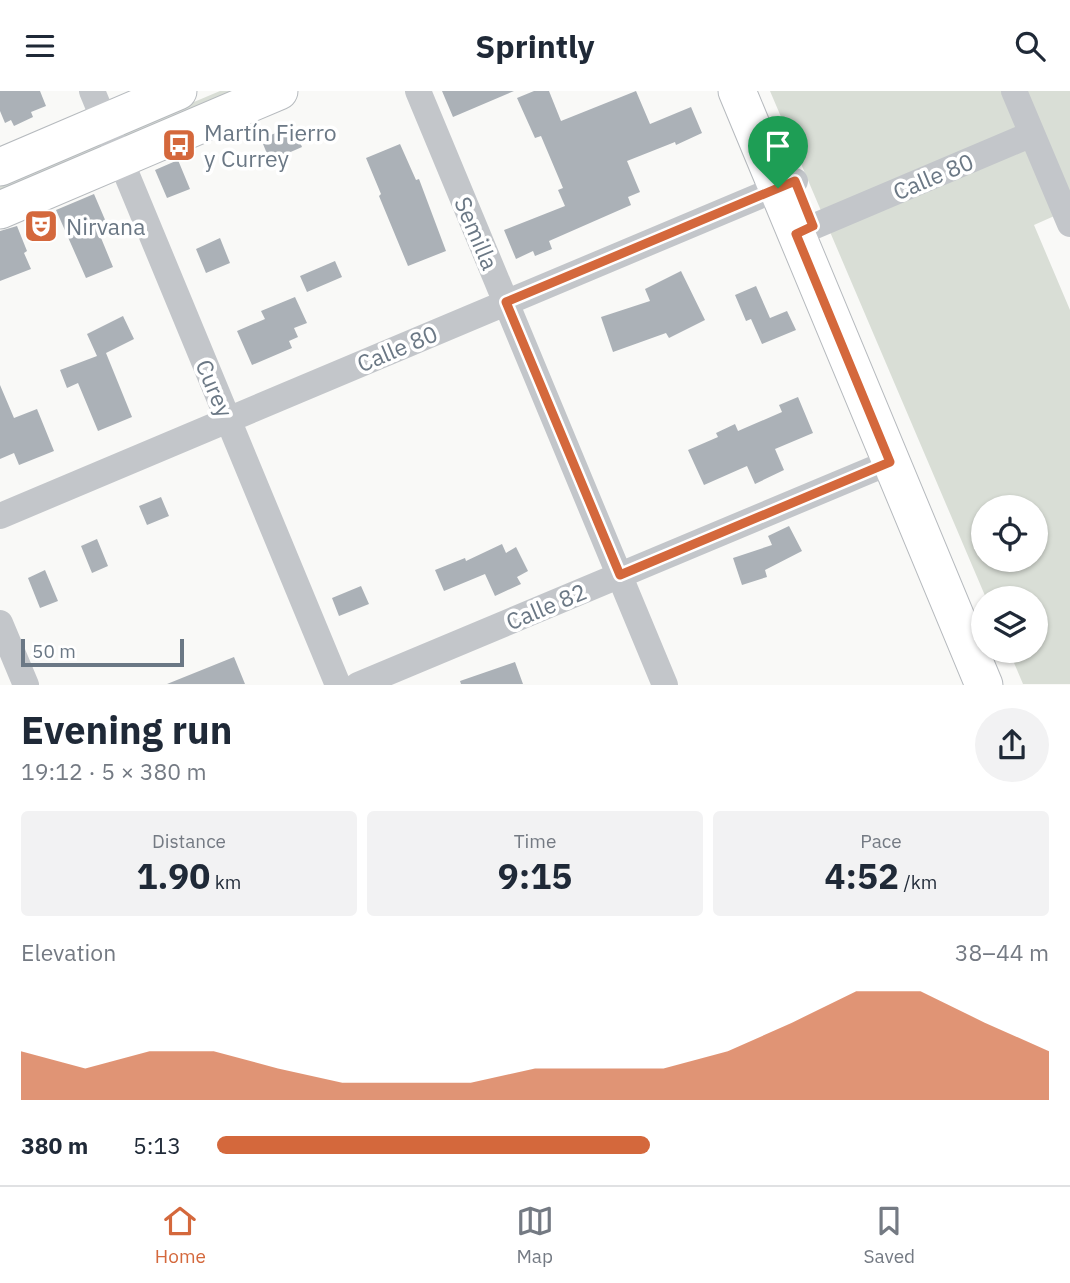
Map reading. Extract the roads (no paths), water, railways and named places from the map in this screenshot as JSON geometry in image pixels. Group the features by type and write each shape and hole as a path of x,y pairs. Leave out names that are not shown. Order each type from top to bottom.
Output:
{"main road":[{"path":"0,167 98,107 178,91"},
{"path":"0,210 279,91"},
{"path":"737,91 786,185 971,615"},
{"path":"759,91 786,185"},
{"path":"805,230 890,462 984,684"},
{"path":"991,663 999,684"}],"street":[{"name":"Semilla","path":"418,91 665,684"},
{"path":"1014,91 1070,224"},
{"name":"Curey","path":"98,107 338,684"},
{"name":"Calle 80","path":"805,230 1032,134"},
{"name":"Calle 80","path":"0,516 786,185"},
{"name":"Calle 82","path":"358,684 890,462"},
{"path":"0,623 26,684"}],"place":[{"name":"Martín Fierro y Currey","path":"179,145"},
{"name":"Nirvana","path":"41,226"}]}
